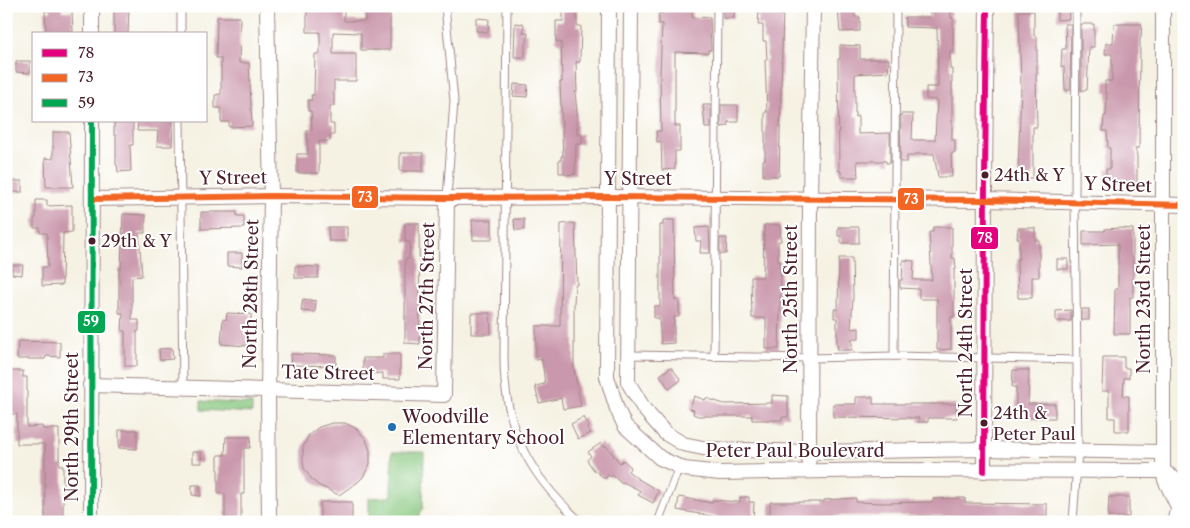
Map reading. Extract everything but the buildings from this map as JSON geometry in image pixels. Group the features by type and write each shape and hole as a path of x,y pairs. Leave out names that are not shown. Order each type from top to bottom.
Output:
{"street":[{"path":"92,6 92,32"},
{"name":"North 28th Street","path":"267,6 271,196 268,391 269,522"},
{"name":"Peter Paul Boulevard","path":"609,6 607,377 617,409 626,426 660,458 684,469 720,473 984,470 1163,471"},
{"name":"Peter Paul Boulevard","path":"631,6 628,382 644,409 665,433 683,444 708,449 810,452 984,449 1163,452"},
{"name":"North 25th Street","path":"809,471 813,6"},
{"name":"North 24th Street","path":"984,470 987,6"},
{"name":"North 23rd Street","path":"1163,6 1163,471 1179,516"},
{"name":"North 29th Street","path":"91,522 92,122"},
{"name":"Y Street","path":"92,199 271,196 447,198 629,197 985,200 1184,205"},
{"name":"North 27th Street","path":"444,395 447,198"},
{"name":"Tate Street","path":"90,385 444,395"},
{"path":"1163,471 1184,490"}],"lane":[{"path":"181,6 181,32"},
{"path":"445,6 454,101 447,198"},
{"path":"507,6 504,366 507,400 516,433 530,464 552,493 581,522"},
{"path":"714,357 718,6"},
{"path":"894,356 896,6"},
{"path":"1073,522 1078,450 1075,202 1076,6"},
{"path":"180,122 183,388"},
{"path":"628,355 810,358 894,356 1077,360"},
{"path":"658,522 679,467"}],"green space":[{"path":"201,401 252,404 252,413 201,410"},
{"path":"392,452 424,452 423,508 416,522 369,522 369,498 391,497"}],"transit line":[{"name":"78","path":"984,471 987,6"},
{"name":"59","path":"91,522 92,122"},
{"name":"73","path":"92,199 271,196 607,197 985,200 1184,205"}],"place":[{"name":"24th & Y","path":"985,175"},
{"name":"29th & Y","path":"92,241"},
{"name":"24th & Peter Paul","path":"984,423"},
{"name":"Woodville Elementary School","path":"392,427"}]}
